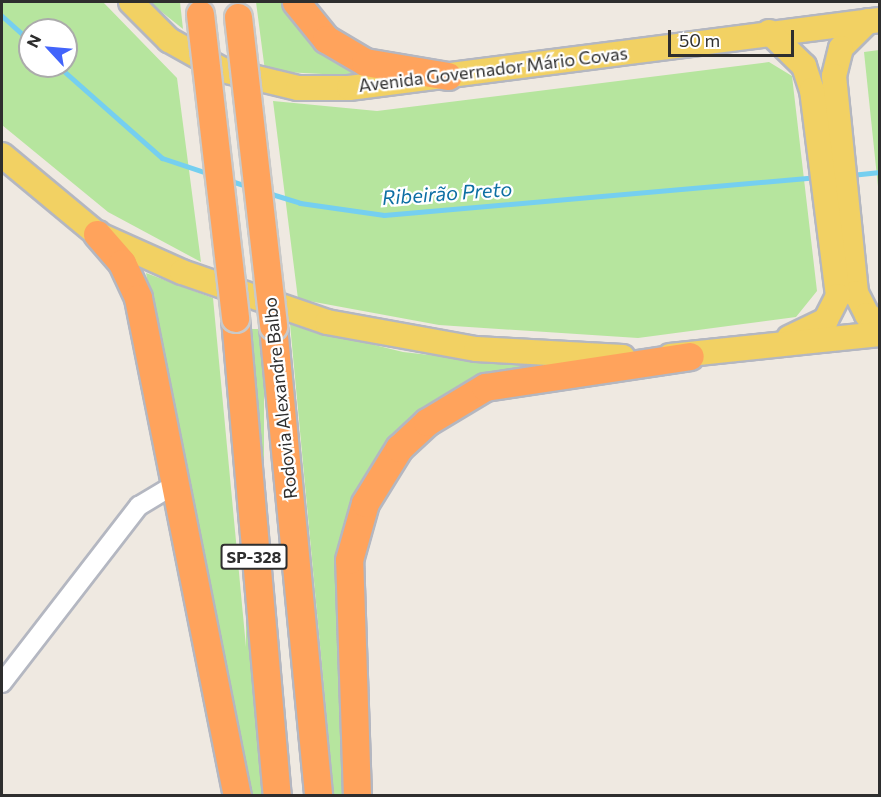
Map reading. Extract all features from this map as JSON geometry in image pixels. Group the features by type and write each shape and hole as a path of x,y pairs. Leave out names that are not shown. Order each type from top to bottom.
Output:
{"highway":[{"path":"296,2 326,39 365,63 448,76"},
{"name":"Rodovia Alexandre Balbo","path":"199,8 235,318 277,795"},
{"name":"Rodovia Alexandre Balbo","path":"237,9 273,326 318,795"},
{"path":"97,234 122,263 138,298 237,795"},
{"path":"357,795 349,560 365,503 393,456 427,422 485,387 690,356"}],"main road":[{"name":"Avenida Governador Mário Covas","path":"131,2 169,40 224,70 298,88 448,76 874,20"},
{"path":"874,20 852,32 837,57 831,136 840,219 856,293 867,315 879,323"},
{"path":"769,32 804,66 831,136"},
{"path":"2,155 97,234 182,272 327,322 380,334 568,357 690,356 879,334"},
{"path":"770,346 833,311 838,296 840,219"}],"street":[{"path":"2,683 139,506 174,485"}],"green space":[{"path":"2,2 103,2 177,78 201,262 108,212 2,125"},
{"path":"143,2 180,2 183,29 153,5"},
{"path":"256,2 283,2 324,53 361,76 265,71"},
{"path":"880,50 879,196 864,52"},
{"path":"769,62 792,76 817,291 796,317 638,338 439,325 298,299 273,101 377,111"},
{"path":"146,273 213,298 260,795 245,795"},
{"path":"290,324 403,352 538,367 497,374 366,481 350,795 334,795"},
{"path":"246,329 264,329 264,796 246,796"}],"waterway":[{"name":"Ribeirão Preto","path":"2,16 18,30"},
{"name":"Ribeirão Preto","path":"72,78 162,158 210,174"},
{"name":"Ribeirão Preto","path":"851,175 880,172"},
{"name":"Ribeirão Preto","path":"265,192 300,203 384,215 818,177"},
{"name":"Ribeirão Preto","path":"228,180 250,187"}]}
